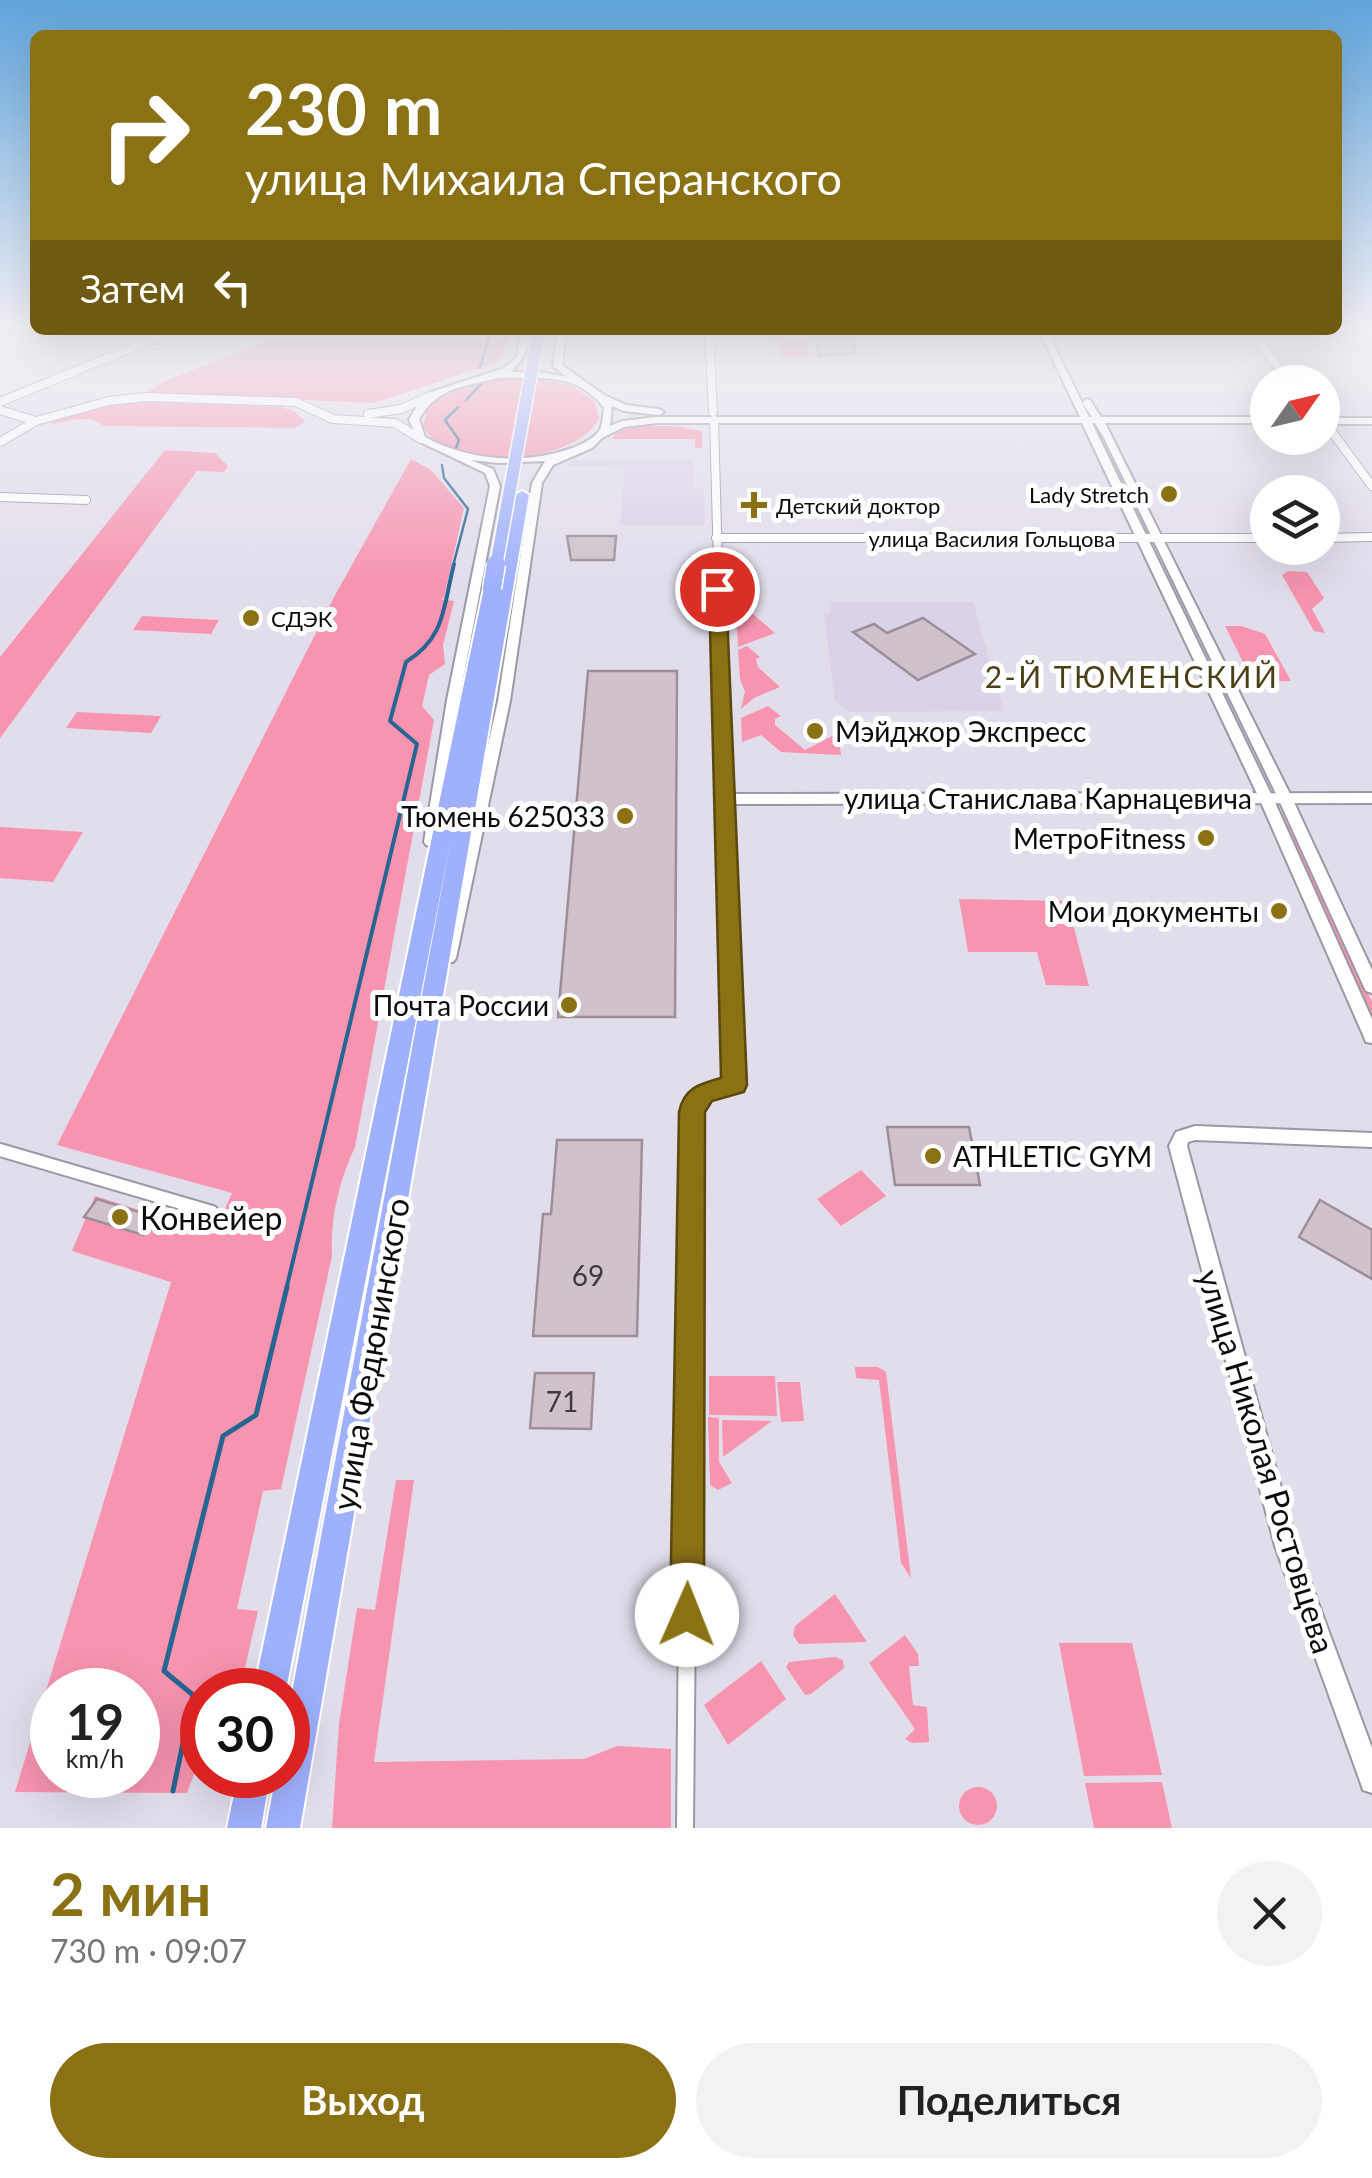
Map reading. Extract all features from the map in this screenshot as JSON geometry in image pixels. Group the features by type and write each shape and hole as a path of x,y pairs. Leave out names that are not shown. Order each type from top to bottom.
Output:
{"highway":[{"path":"499,588 526,412"},
{"path":"499,588 534,412"},
{"name":"улица Федюнинского","path":"310,1684 419,1014 499,588"},
{"name":"улица Федюнинского","path":"275,1668 419,1014"},
{"path":"244,1828 250,1798"},
{"name":"улица Федюнинского","path":"283,1828 289,1798"}],"main road":[{"path":"416,412 414,419 421,439"},
{"path":"599,436 609,412"},
{"path":"658,412 713,416"},
{"path":"1089,412 1158,538 1286,798 1372,987"},
{"path":"1089,412 1140,538 1266,798 1372,1037"},
{"path":"1091,416 1222,412"},
{"path":"451,456 514,462 574,450 616,426 637,421 713,416 1250,420"},
{"path":"1340,418 1372,420"},
{"name":"улица Федюнинского","path":"419,1014 417,916 453,700 495,486 489,471 421,439"},
{"name":"улица Федюнинского","path":"419,1014 460,915 504,701 537,482 549,464 574,450"},
{"name":"улица Николая Ростовцева","path":"1372,1140 1196,1133 1182,1136 1178,1146 1286,1546 1372,1781"},
{"path":"230,1828 239,1798"},
{"name":"улица Федюнинского","path":"295,1828 298,1798"}],"street":[{"path":"8,412 36,420"},
{"path":"0,442 36,420 65,412"},
{"path":"319,412 333,418 394,423 421,439"},
{"path":"323,414 364,412"},
{"path":"685,1828 692,1112 694,1102 704,1093 734,1085 713,412"},
{"path":"1340,441 1372,486"},
{"path":"0,497 86,500"},
{"name":"улица Василия Гольцова","path":"716,538 1250,538"},
{"path":"1340,538 1372,538"},
{"name":"улица Станислава Карнацевича","path":"724,799 1372,798"},
{"path":"0,1150 212,1212"}],"shaded area":[{"path":"77,412 295,412 305,422 294,428 104,426 84,419 48,425"},
{"path":"426,412 597,412 599,419 585,435 564,446 511,458 458,452 437,442 423,426"},
{"path":"637,426 702,431 702,448 695,448 695,439 612,439 616,432"},
{"path":"165,450 215,453 228,466 224,472 197,471 0,738 0,657"},
{"path":"411,459 431,470 464,508 444,598 440,599 454,601 443,645 445,664 429,675 422,706 434,720 355,1147 337,1200 332,1256 281,1489 263,1491 237,1609 258,1611 245,1668 180,1668 180,1793 160,1793 160,1668 53,1668 171,1282 72,1251 95,1196 214,1234 232,1193 57,1145 334,597"},
{"path":"570,460 693,460 694,488 704,488 705,525 620,525 625,467 569,466"},
{"path":"1288,571 1307,572 1324,598 1312,609 1325,633 1314,631 1282,575"},
{"path":"735,591 743,591 755,605 751,607 753,614 775,633 738,647"},
{"path":"830,602 973,602 1004,711 849,712 835,701 824,613 831,613"},
{"path":"142,616 219,620 211,634 133,630"},
{"path":"1225,626 1241,626 1265,634 1291,681 1253,682"},
{"path":"747,646 760,657 756,659 758,667 780,687 754,698 741,709 745,691 740,680 738,650"},
{"path":"768,706 781,716 775,719 775,725 805,750 838,733 841,755 781,752 761,735 742,742 741,718"},
{"path":"77,712 161,716 151,733 66,728"},
{"path":"1277,813 1282,813 1372,1002 1372,1017"},
{"path":"0,827 83,832 53,882 0,878"},
{"path":"959,899 1067,901 1089,986 1046,985 1037,952 968,952"},
{"path":"861,1170 886,1196 841,1226 817,1199"},
{"path":"855,1367 878,1367 886,1372 911,1578 901,1563 879,1380 856,1378"},
{"path":"709,1376 775,1376 777,1416 709,1415"},
{"path":"777,1382 800,1382 804,1421 781,1422"},
{"path":"708,1417 719,1418 719,1462 732,1483 718,1490 710,1485"},
{"path":"722,1420 772,1421 723,1457"},
{"path":"396,1480 414,1480 374,1762 584,1759 617,1746 671,1749 671,1828 332,1828 339,1724 357,1608 375,1610"},
{"path":"835,1594 867,1642 799,1644 793,1635 795,1626"},
{"path":"905,1635 918,1654 919,1666 909,1666 913,1705 927,1707 929,1742 912,1743 905,1739 915,1729 869,1663"},
{"path":"1059,1643 1132,1643 1162,1775 1084,1776"},
{"path":"835,1657 843,1660 844,1668 811,1694 805,1695 786,1667 789,1662"},
{"path":"761,1661 786,1699 728,1745 704,1705"},
{"path":"30,1743 30,1792 15,1792"},
{"path":"1162,1782 1172,1828 1094,1828 1085,1783"},
{"path":"978,1787 992,1792 997,1806 992,1820 978,1825 964,1820 959,1806 964,1792"}],"building":[{"path":"567,536 616,536 614,560 571,560"},
{"path":"923,618 975,654 918,680 853,632 874,624 887,633"},
{"path":"588,671 677,671 675,1017 558,1017"},
{"name":"ATHLETIC GYM","path":"887,1127 969,1127 980,1185 895,1185"},
{"path":"557,1140 642,1140 637,1336 533,1336 543,1214 551,1214"},
{"name":"Конвейер","path":"97,1199 155,1217 143,1235 84,1217"},
{"path":"1320,1200 1372,1230 1372,1279 1299,1237"},
{"path":"535,1373 594,1373 591,1429 530,1428"}],"waterway":[{"path":"453,412 445,420 459,440 456,448"},
{"path":"442,465 444,478 468,509 453,566"},
{"path":"286,1290 417,744 390,721 406,662 429,642 441,620 454,564"},
{"path":"173,1791 193,1695 164,1671 223,1436 256,1415 287,1287"}],"place":[{"name":"Lady Stretch","path":"1169,494"},
{"name":"Детский доктор","path":"754,505"},
{"name":"СДЭК","path":"251,618"},
{"name":"Мэйджор Экспресс","path":"815,731"},
{"name":"Тюмень 625033","path":"625,816"},
{"name":"МетроFitness","path":"1206,838"},
{"name":"Мои документы","path":"1279,911"},
{"name":"Почта России","path":"569,1005"},
{"name":"ATHLETIC GYM","path":"933,1156"},
{"name":"Конвейер","path":"120,1217"}],"district":[{"name":"2-Й ТЮМЕНСКИЙ","path":"1132,676"}],"route":[{"path":"687,1615 692,1112 694,1102 704,1093 734,1085 717,589"}]}
